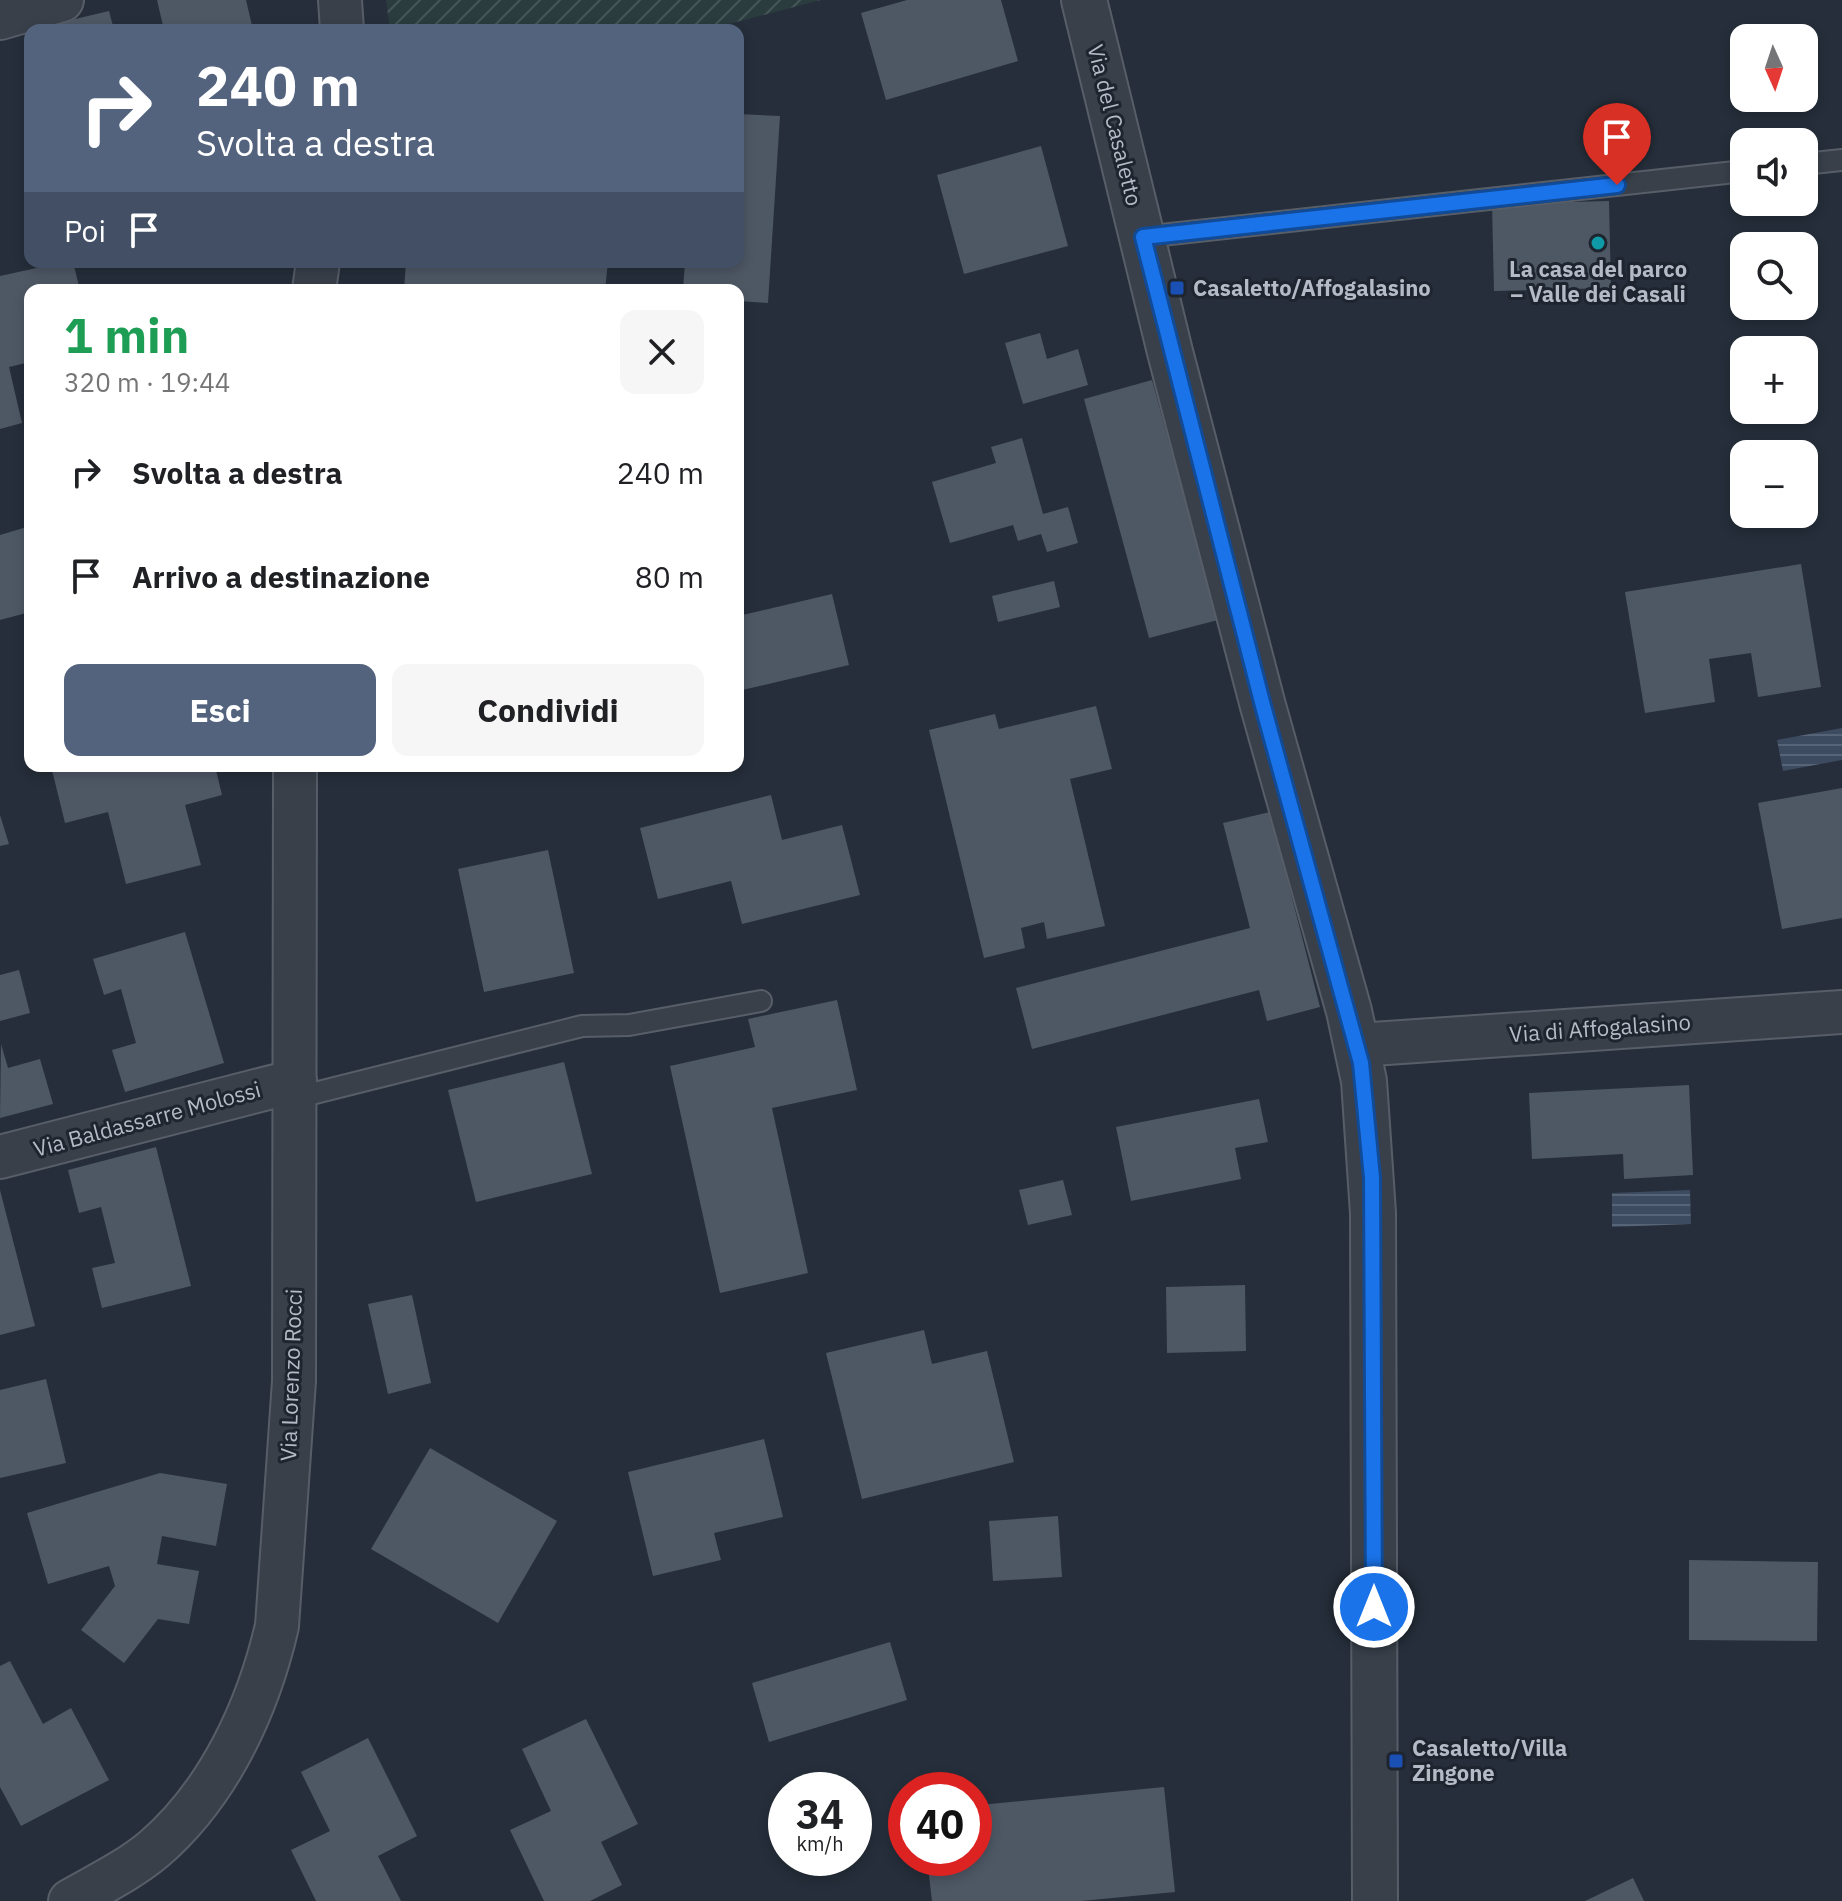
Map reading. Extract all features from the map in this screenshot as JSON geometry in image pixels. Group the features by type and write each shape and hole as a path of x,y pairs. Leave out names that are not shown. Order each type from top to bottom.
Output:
{"street":[{"path":"0,18 62,0"},
{"path":"340,0 342,24"},
{"name":"Via del Casaletto","path":"1084,0 1263,706 1358,1045 1367,1105 1373,1201 1375,1901"},
{"name":"Via Lorenzo Rocci","path":"70,1901 136,1863 194,1808 233,1744 268,1665 282,1585 294,1381 295,772"},
{"name":"Via di Affogalasino","path":"1358,1045 1842,1012"},
{"name":"Via Baldassarre Molossi","path":"0,1157 295,1090"}],"lane":[{"path":"1818,163 1842,160"},
{"path":"1143,237 1730,173"},
{"path":"295,1090 582,1026 629,1025 761,1001"}],"shaded area":[{"path":"386,0 821,0 729,24 389,24"}],"water":[{"path":"1842,728 1842,760 1783,771 1777,740"},
{"path":"1690,1190 1691,1224 1612,1227 1612,1193"}],"building":[{"path":"157,0 246,0 252,24 163,24"},
{"path":"907,0 1001,0 1018,61 886,100 861,13"},
{"path":"109,11 112,24 54,24"},
{"path":"744,114 780,116 768,303 744,301 744,284 683,284 685,268 744,268"},
{"path":"1041,146 1068,246 964,274 937,175"},
{"path":"1609,201 1611,288 1494,291 1492,204"},
{"path":"37,268 74,268 78,284 24,284 24,363 9,367 22,423 0,429 0,276"},
{"path":"406,268 607,268 606,284 404,284"},
{"path":"1040,333 1047,359 1078,349 1088,385 1023,404 1005,343"},
{"path":"1152,380 1218,620 1149,638 1084,399"},
{"path":"1022,438 1043,514 1068,507 1078,543 1047,552 1041,534 1018,541 1013,525 950,543 932,482 996,463 991,447"},
{"path":"24,528 24,614 0,620 0,535"},
{"path":"1801,564 1821,687 1758,697 1751,653 1709,659 1715,702 1645,713 1625,592"},
{"path":"1054,581 1060,607 998,622 992,596"},
{"path":"832,594 849,665 744,690 744,615"},
{"path":"1096,706 1112,769 1070,779 1105,926 1047,939 1044,922 1021,928 1025,948 984,958 929,730 995,714 999,729"},
{"path":"52,772 216,772 222,795 185,805 201,865 126,884 108,812 65,823"},
{"path":"1842,788 1842,918 1782,929 1758,803"},
{"path":"771,795 782,840 842,825 860,895 742,924 731,881 658,899 640,828"},
{"path":"1270,812 1320,1007 1267,1021 1259,990 1032,1049 1016,988 1250,928 1223,823"},
{"path":"0,815 9,844 0,846"},
{"path":"548,850 574,973 484,992 458,869"},
{"path":"185,932 224,1063 125,1092 112,1050 136,1043 121,989 104,995 93,959"},
{"path":"19,970 30,1013 0,1021 0,975"},
{"path":"837,1000 857,1090 772,1108 808,1273 720,1293 670,1066 755,1047 748,1019"},
{"path":"1,1044 8,1068 40,1059 53,1104 0,1118"},
{"path":"564,1062 592,1174 476,1202 448,1090"},
{"path":"1689,1085 1693,1175 1624,1179 1623,1154 1532,1159 1529,1093"},
{"path":"1259,1099 1268,1142 1235,1148 1241,1179 1131,1201 1116,1127"},
{"path":"156,1147 191,1286 102,1308 92,1268 115,1263 101,1207 79,1213 68,1170"},
{"path":"1063,1180 1072,1215 1028,1225 1019,1190"},
{"path":"0,1190 35,1326 0,1335"},
{"path":"1245,1285 1246,1351 1167,1353 1166,1287"},
{"path":"412,1295 431,1383 388,1394 368,1304"},
{"path":"924,1330 932,1364 987,1351 1014,1462 862,1499 826,1353"},
{"path":"46,1379 66,1463 0,1478 0,1390"},
{"path":"764,1439 783,1517 714,1533 721,1560 653,1576 628,1472"},
{"path":"430,1448 557,1521 498,1623 371,1549"},
{"path":"160,1473 227,1484 216,1546 162,1536 157,1564 199,1571 189,1624 158,1619 124,1663 81,1630 115,1586 109,1566 48,1584 27,1513"},
{"path":"1058,1516 1062,1577 993,1581 989,1521"},
{"path":"1689,1560 1818,1562 1817,1641 1689,1640"},
{"path":"890,1642 907,1700 769,1742 752,1683"},
{"path":"10,1661 43,1724 71,1708 109,1780 21,1826 0,1787 0,1666"},
{"path":"586,1719 638,1824 601,1842 622,1885 590,1901 544,1901 510,1830 551,1811 522,1749"},
{"path":"368,1738 417,1836 378,1856 401,1901 316,1901 291,1850 330,1831 301,1772"},
{"path":"1164,1787 1175,1892 1081,1901 932,1901 929,1876 992,1876 992,1804"},
{"path":"1633,1878 1644,1901 1585,1901"}],"place":[{"name":"La casa del parco – Valle dei Casali","path":"1598,243"},
{"name":"Casaletto/Affogalasino","path":"1177,288"},
{"name":"Casaletto/Villa Zingone","path":"1396,1761"}],"route":[{"path":"1374,1607 1372,1178 1367,1105 1358,1045 1263,706 1143,237 1617,185"}]}
